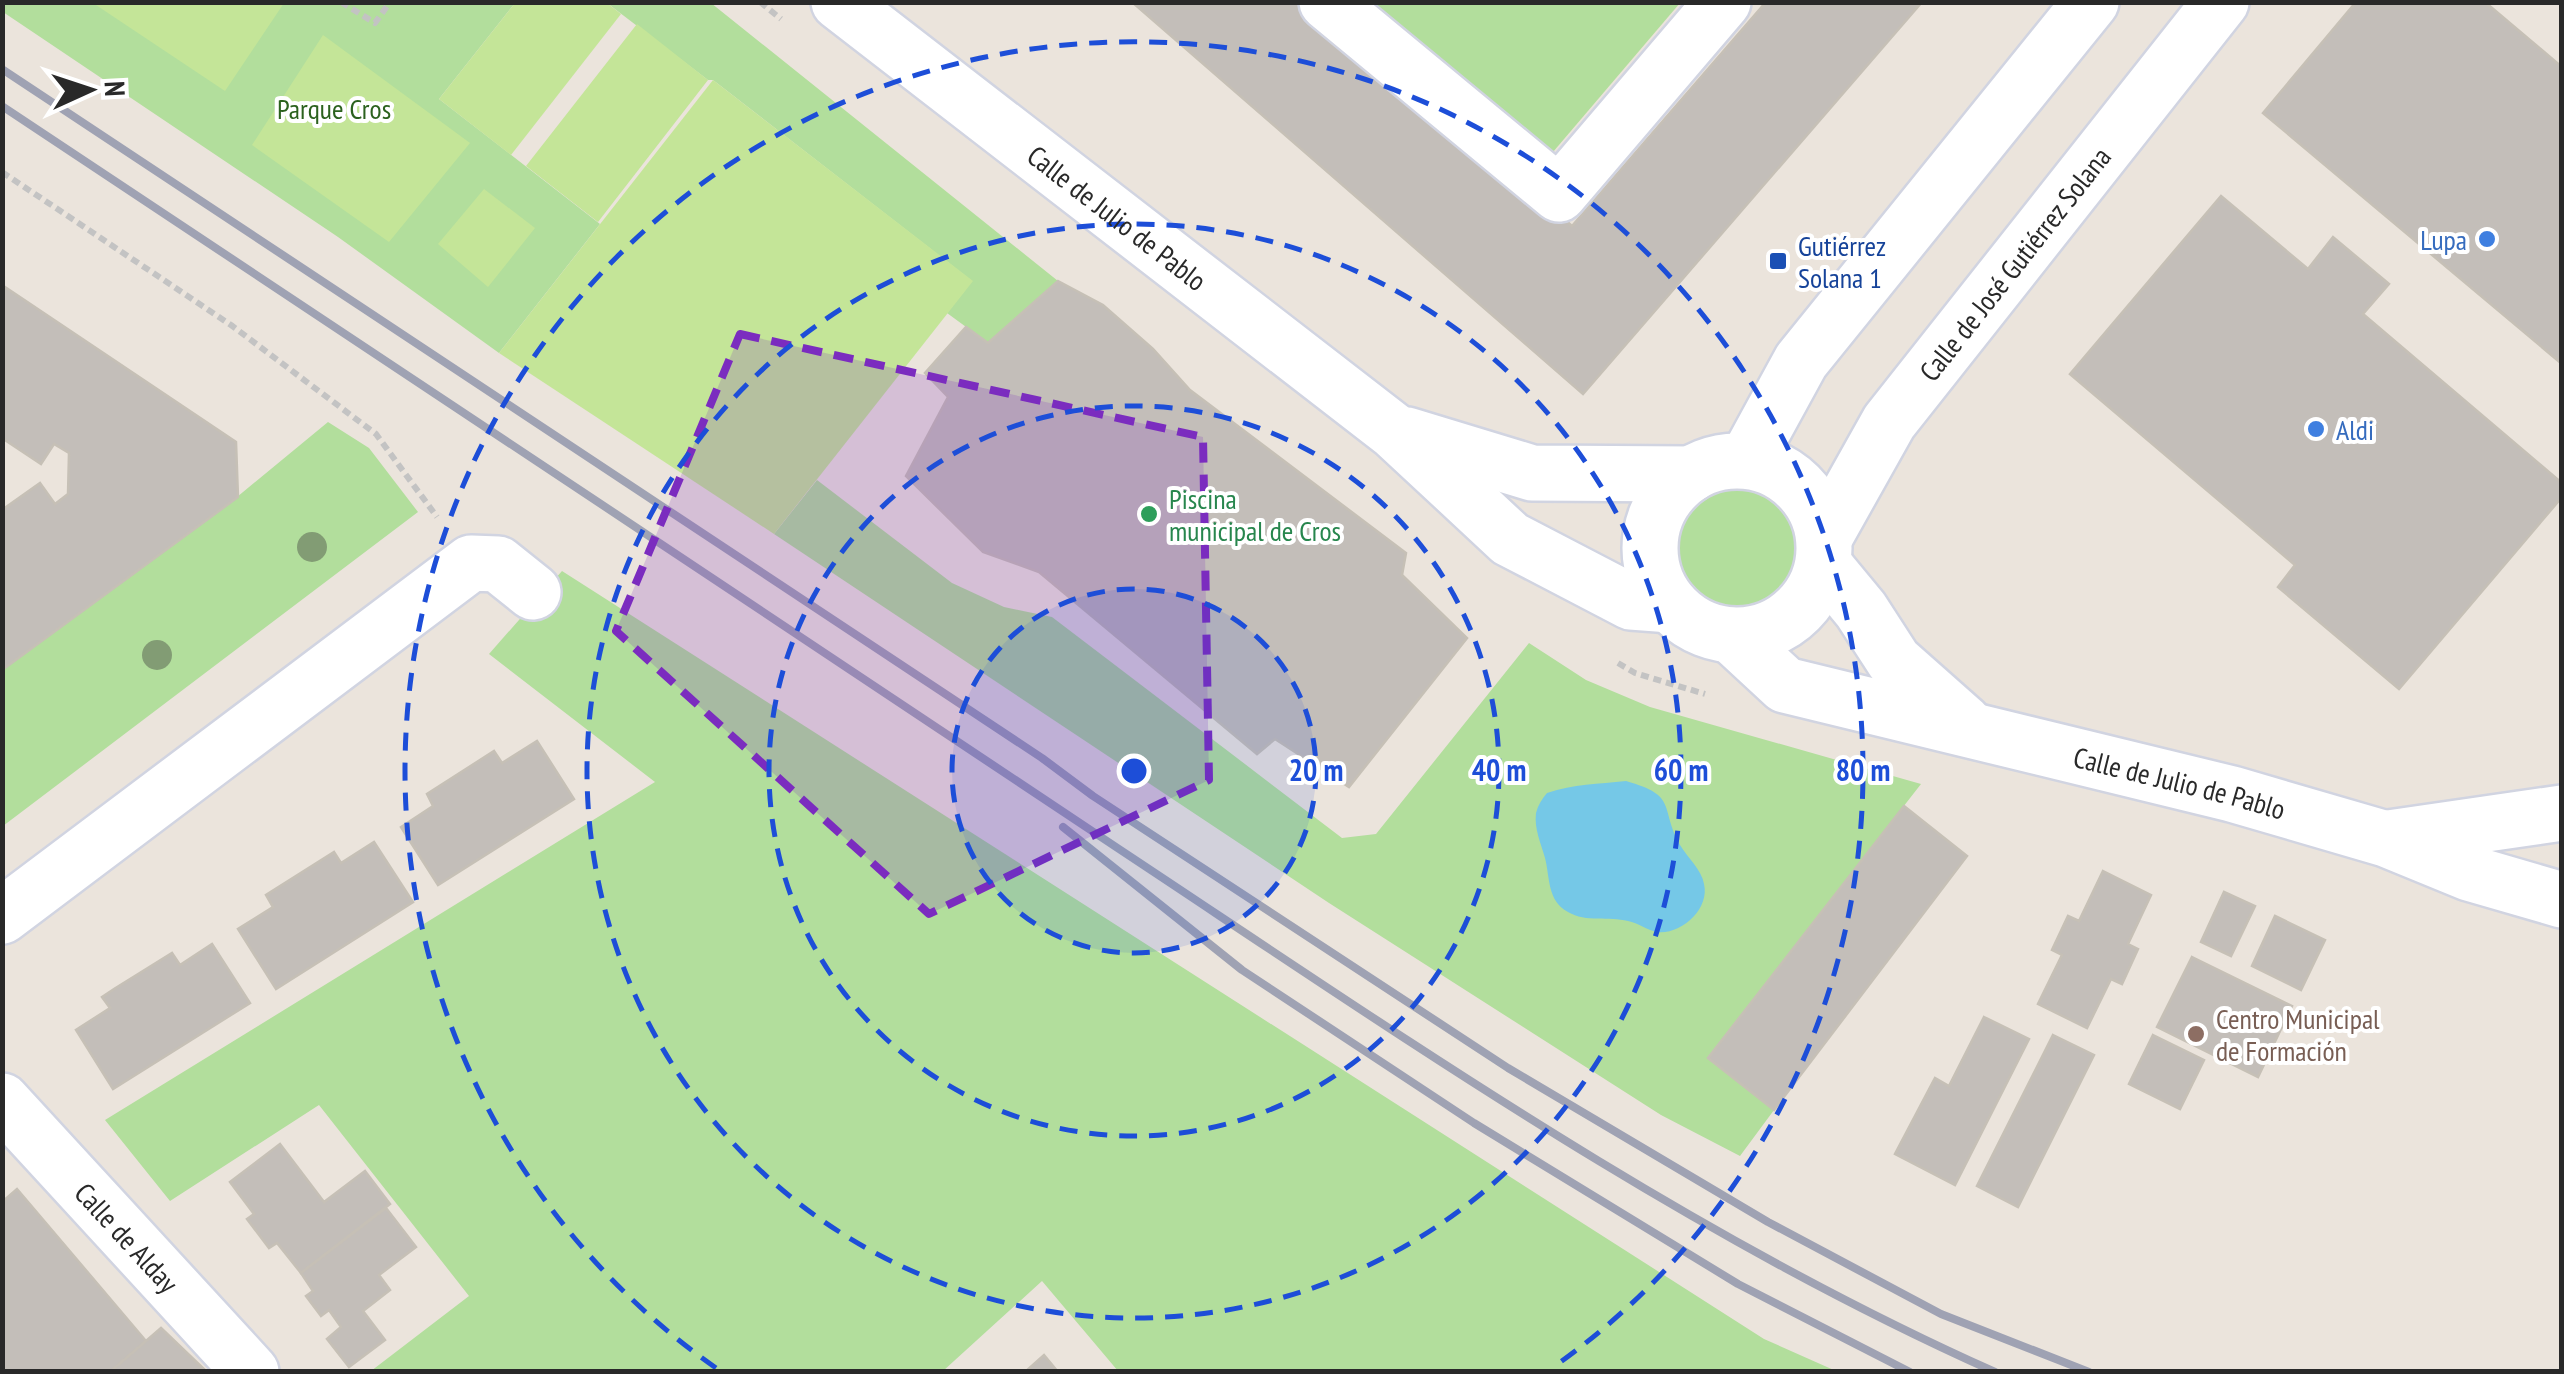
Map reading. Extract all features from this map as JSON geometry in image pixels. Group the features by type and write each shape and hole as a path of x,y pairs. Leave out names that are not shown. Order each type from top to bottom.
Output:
{"street":[{"name":"Calle de Julio de Pablo","path":"839,2 1395,432 1510,538 1631,602 1670,605"},
{"path":"1327,2 1559,194 1723,2"},
{"path":"1747,460 1801,361 2090,2"},
{"name":"Calle de José Gutiérrez Solana","path":"1824,551 1889,422 2221,2"},
{"name":"Calle de Julio de Pablo","path":"1395,432 1532,473 1691,474"},
{"path":"1747,460 1775,468 1799,486 1816,510 1824,551 1815,588 1801,608 1780,624 1756,634 1731,635 1706,630 1670,605 1655,577 1650,548 1655,519 1669,493 1691,474 1718,462 1747,460"},
{"name":"Calle de Julio de Pablo","path":"1824,551 1894,661 1970,728"},
{"path":"2,916 471,564 498,564 533,592"},
{"name":"Calle de Julio de Pablo","path":"1731,635 1786,685 2232,794 2386,839 2469,873 2562,900"},
{"name":"Calle de Julio de Pablo","path":"2386,839 2562,813"},
{"name":"Calle de Alday","path":"2,1101 251,1372"}],"path":[{"path":"341,2 375,23 390,2"},
{"path":"2,172 230,325 376,434 441,522"}],"highlighted area":[{"path":"740,334 1203,437 1209,780 929,914 616,631"}],"green space":[{"name":"Parque Cros","path":"2,3 515,3 439,99 600,224 499,353 338,237 3,12"},
{"path":"284,3 225,91 96,5"},
{"path":"515,3 607,3 621,14 511,155 439,99"},
{"path":"607,3 711,3 1058,281 988,343 947,313 972,281"},
{"path":"1312,3 1680,3 1524,186"},
{"path":"637,24 708,80 598,222 526,166"},
{"path":"323,35 470,143 389,242 252,145"},
{"path":"713,80 973,281 774,534 499,353"},
{"path":"484,189 535,228 488,287 438,244"},
{"path":"328,422 369,448 418,512 3,826 3,669 237,497"},
{"path":"817,480 952,583 1004,607 1052,617 1342,838 1376,834 1529,643 1586,680 1650,707 1921,784 1708,1057 1774,1110 1740,1156 1661,1115 1329,903 774,534"},
{"path":"1737,484 1762,489 1783,503 1797,524 1802,549 1797,574 1783,595 1762,609 1737,614 1712,609 1691,595 1677,574 1672,549 1677,524 1691,503 1712,489"},
{"path":"562,571 1764,1339 1836,1371 1118,1371 1042,1281 943,1371 371,1371 469,1296 319,1105 170,1201 105,1120 655,782 489,654"}],"water":[{"path":"1626,781 1661,798 1680,845 1703,879 1705,893 1698,911 1684,925 1666,932 1628,921 1575,915 1556,902 1550,888 1536,825 1542,800 1547,793 1567,788"}],"building":[{"path":"1132,2 1313,2 1572,226 1766,2 1922,2 1583,394"},
{"name":"Lupa","path":"2356,2 2485,2 2562,67 2562,364 2263,113"},
{"name":"Aldi","path":"2221,196 2308,269 2333,237 2389,284 2363,314 2562,483 2562,497 2399,689 2278,587 2295,565 2070,374"},
{"name":"Piscina municipal de Cros","path":"1058,281 1103,305 1153,349 1190,390 1406,553 1402,575 1467,638 1349,787 1275,739 1257,754 1039,572 983,552 906,476 948,397 925,373 966,327 988,343"},
{"path":"2,285 236,442 238,497 2,670 2,510 40,483 55,504 68,494 69,453 54,444 41,464 2,438"},
{"path":"537,741 574,799 438,885 401,827 433,806 427,794 494,751 502,763"},
{"path":"1904,806 1967,856 1774,1110 1708,1058"},
{"path":"374,842 413,902 276,989 238,929 273,907 266,895 334,852 341,863"},
{"path":"2103,871 2151,895 2128,944 2138,949 2122,984 2111,979 2087,1028 2038,1004 2062,955 2052,950 2068,916 2079,921"},
{"path":"2224,892 2255,906 2231,956 2201,942"},
{"path":"2275,916 2325,940 2301,990 2252,966"},
{"path":"212,944 250,1003 113,1089 76,1030 110,1008 102,997 114,989 172,953 180,965"},
{"path":"2192,957 2292,1006 2258,1077 2157,1027"},
{"path":"1984,1017 2029,1039 1955,1185 1895,1154 1935,1078 1949,1086"},
{"path":"2053,1035 2094,1055 2018,1207 1977,1186"},
{"path":"2153,1035 2204,1060 2180,1109 2129,1084"},
{"path":"280,1144 324,1202 365,1171 390,1204 301,1273 277,1243 269,1248 247,1219 254,1214 230,1182"},
{"path":"17,1189 146,1341 110,1372 2,1372 2,1202"},
{"path":"386,1208 416,1247 379,1275 390,1290 363,1311 385,1340 349,1367 327,1339 341,1327 329,1310 321,1316 306,1296 313,1291 301,1273"},
{"path":"161,1328 207,1372 110,1372 146,1341"},
{"path":"1044,1355 1058,1372 1025,1372"}],"railway":[{"path":"2,69 1508,1068 1768,1222 1941,1314 2089,1372"},
{"path":"2,106 1546,1129 1766,1258 1995,1372"},
{"path":"1063,827 1242,970 1474,1123 1738,1284 1910,1372"}],"place":[{"name":"Lupa","path":"2487,239"},
{"name":"Gutiérrez Solana 1","path":"1778,261"},
{"name":"Aldi","path":"2316,429"},
{"name":"Piscina municipal de Cros","path":"1149,514"},
{"name":"Centro Municipal de Formación","path":"2196,1034"}]}
